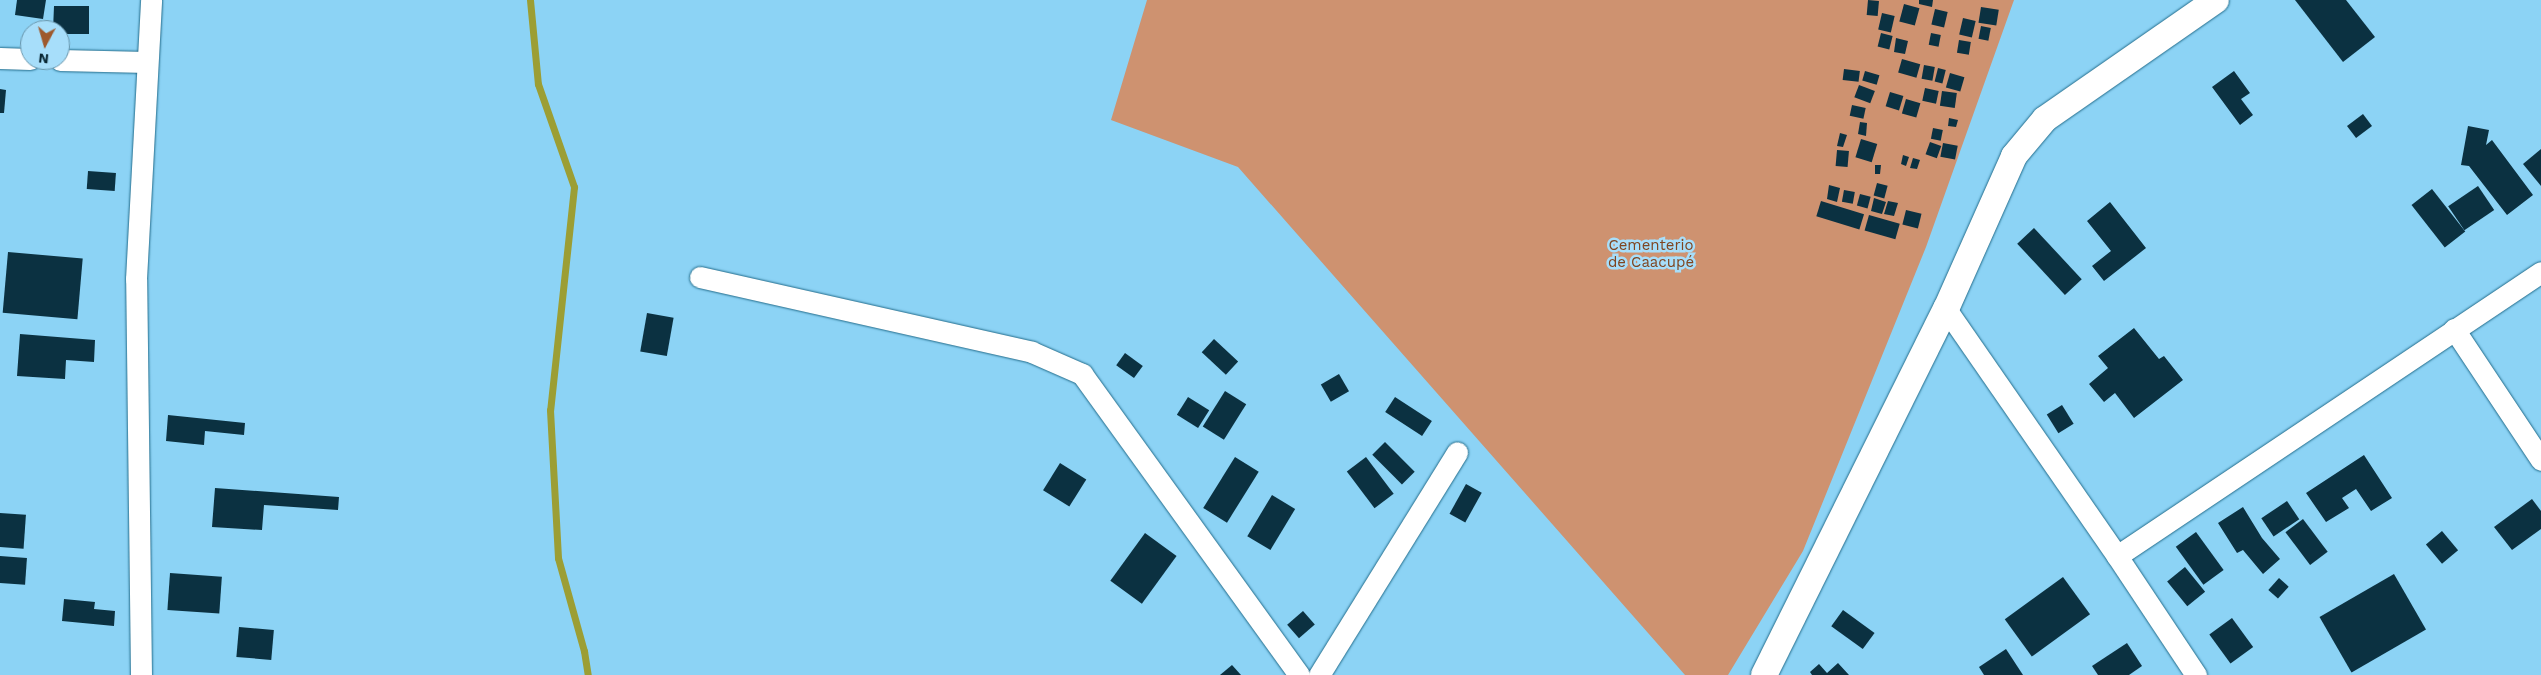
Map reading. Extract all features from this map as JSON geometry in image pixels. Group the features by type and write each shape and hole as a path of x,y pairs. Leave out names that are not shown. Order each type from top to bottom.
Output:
{"street":[{"path":"141,675 136,279 151,0"},
{"path":"1764,675 1946,309 2014,156 2045,119 2216,0"},
{"path":"0,58 20,59"},
{"path":"70,60 148,62"},
{"path":"2117,556 2541,272"},
{"path":"700,277 1032,352 1082,374 1299,675"},
{"path":"1946,309 2117,556 2196,675"},
{"path":"2454,329 2541,460"},
{"path":"1320,675 1457,452"}],"green space":[{"name":"Cementerio de Caacupé","path":"1147,0 2014,0 1926,247 1803,551 1728,675 1685,675 1238,167 1111,120"}],"building":[{"path":"17,0 46,0 43,19 15,15"},
{"path":"1868,0 1879,1 1878,16 1867,15"},
{"path":"1919,0 1933,0 1932,7 1919,4"},
{"path":"2295,0 2346,0 2375,37 2343,62"},
{"path":"1904,4 1919,8 1915,26 1899,21"},
{"path":"54,6 89,6 89,34 70,34 70,20 53,20"},
{"path":"1981,7 1999,10 1996,26 1978,23"},
{"path":"1935,9 1948,12 1944,28 1931,25"},
{"path":"1882,13 1895,16 1891,32 1878,30"},
{"path":"1963,18 1976,21 1972,37 1959,35"},
{"path":"1981,26 1991,28 1988,41 1979,39"},
{"path":"1881,33 1893,36 1889,49 1878,47"},
{"path":"1931,33 1941,35 1939,47 1929,45"},
{"path":"1896,38 1908,41 1905,54 1894,52"},
{"path":"1959,40 1971,42 1969,55 1957,53"},
{"path":"1902,59 1920,64 1916,78 1898,72"},
{"path":"1924,65 1935,67 1932,81 1922,79"},
{"path":"1938,68 1946,70 1942,84 1935,82"},
{"path":"1844,69 1860,71 1859,82 1843,80"},
{"path":"1865,71 1879,75 1877,85 1862,81"},
{"path":"2234,71 2250,93 2241,99 2253,115 2240,125 2212,87"},
{"path":"1950,73 1964,77 1960,92 1946,87"},
{"path":"1859,85 1875,91 1870,103 1854,97"},
{"path":"1925,88 1939,91 1936,104 1922,101"},
{"path":"0,89 6,90 4,113 0,113"},
{"path":"1942,91 1957,93 1955,108 1940,106"},
{"path":"1890,92 1903,96 1899,110 1886,106"},
{"path":"1906,99 1920,103 1916,118 1902,113"},
{"path":"1852,105 1866,108 1863,119 1850,116"},
{"path":"2363,114 2372,126 2356,138 2347,126"},
{"path":"1949,118 1958,120 1956,127 1948,126"},
{"path":"1860,122 1867,123 1866,136 1858,134"},
{"path":"2468,126 2489,130 2486,145 2492,140 2533,195 2507,215 2469,166 2461,165"},
{"path":"1933,128 1943,130 1941,141 1931,139"},
{"path":"1840,133 1847,135 1843,147 1837,146"},
{"path":"1861,139 1877,144 1872,162 1855,157"},
{"path":"1930,142 1941,146 1937,158 1926,154"},
{"path":"1943,143 1958,146 1955,160 1940,157"},
{"path":"2541,149 2541,186 2523,164"},
{"path":"1837,150 1849,151 1848,167 1836,166"},
{"path":"1903,155 1909,157 1906,166 1901,164"},
{"path":"1913,158 1920,160 1917,169 1910,168"},
{"path":"1875,165 1881,165 1880,174 1875,174"},
{"path":"88,171 116,173 115,191 87,189"},
{"path":"1877,183 1888,186 1884,198 1874,196"},
{"path":"1829,185 1840,188 1837,202 1827,199"},
{"path":"2478,186 2494,210 2464,230 2448,206"},
{"path":"2432,189 2465,232 2445,248 2412,205"},
{"path":"1844,190 1855,192 1853,204 1842,202"},
{"path":"1860,194 1871,197 1868,208 1857,206"},
{"path":"1874,198 1886,202 1882,214 1871,211"},
{"path":"1821,201 1864,214 1859,229 1816,216"},
{"path":"1888,201 1898,203 1894,216 1884,214"},
{"path":"2110,202 2146,248 2104,281 2092,266 2111,251 2087,221"},
{"path":"1906,210 1922,214 1918,228 1902,225"},
{"path":"1869,215 1900,224 1895,239 1865,230"},
{"path":"2034,228 2082,279 2065,295 2017,244"},
{"path":"8,252 83,259 77,319 3,313"},
{"path":"647,313 674,318 667,356 640,351"},
{"path":"2134,328 2159,359 2164,356 2183,380 2134,418 2115,393 2104,402 2089,384 2108,368 2098,356"},
{"path":"20,334 95,340 94,362 66,360 65,379 17,376"},
{"path":"1214,339 1238,362 1226,375 1202,352"},
{"path":"1125,353 1143,366 1134,378 1116,365"},
{"path":"1339,374 1349,391 1331,402 1321,384"},
{"path":"1225,391 1246,404 1224,440 1203,427"},
{"path":"1188,397 1209,410 1198,428 1177,415"},
{"path":"1395,397 1432,421 1422,436 1385,412"},
{"path":"2062,405 2074,424 2058,433 2047,415"},
{"path":"168,415 245,423 244,435 205,431 204,445 166,441"},
{"path":"1385,442 1415,472 1402,484 1372,455"},
{"path":"2364,455 2392,498 2371,511 2356,489 2342,498 2349,508 2326,522 2306,493"},
{"path":"1235,457 1259,472 1227,523 1203,508"},
{"path":"1366,457 1394,494 1375,508 1347,471"},
{"path":"1060,463 1086,479 1069,507 1043,490"},
{"path":"1466,484 1482,493 1465,522 1450,514"},
{"path":"215,488 339,497 338,510 264,505 262,530 212,527"},
{"path":"1272,495 1295,509 1270,550 1247,536"},
{"path":"2532,499 2541,511 2541,529 2512,550 2494,527"},
{"path":"2287,501 2299,519 2274,537 2261,518"},
{"path":"2243,507 2262,538 2280,559 2263,574 2243,550 2237,553 2218,523"},
{"path":"0,513 26,515 24,549 0,547"},
{"path":"2303,519 2328,552 2310,565 2285,532"},
{"path":"2442,531 2458,550 2442,564 2426,544"},
{"path":"2196,532 2224,570 2203,585 2176,547"},
{"path":"1145,533 1177,556 1142,604 1110,581"},
{"path":"0,556 27,558 25,585 0,583"},
{"path":"2185,567 2205,592 2187,606 2167,581"},
{"path":"170,573 222,577 219,614 167,610"},
{"path":"2394,574 2426,629 2352,672 2320,617"},
{"path":"2063,577 2090,614 2032,657 2005,619"},
{"path":"2279,578 2289,587 2278,599 2268,590"},
{"path":"64,599 95,602 94,609 115,611 114,626 62,621"},
{"path":"1843,610 1875,633 1863,649 1831,626"},
{"path":"1303,611 1315,625 1299,638 1287,625"},
{"path":"2232,618 2253,647 2231,664 2209,634"},
{"path":"239,627 274,630 271,660 236,657"},
{"path":"2127,643 2142,666 2129,675 2098,675 2092,666"},
{"path":"2006,649 2023,675 1984,675 1979,667"},
{"path":"1838,663 1849,675 1812,675 1810,672 1819,664 1827,673"},
{"path":"1232,665 1241,675 1220,675"}],"waterway":[{"path":"530,0 538,84 574,187 550,410 558,558 584,651 588,675"}]}
